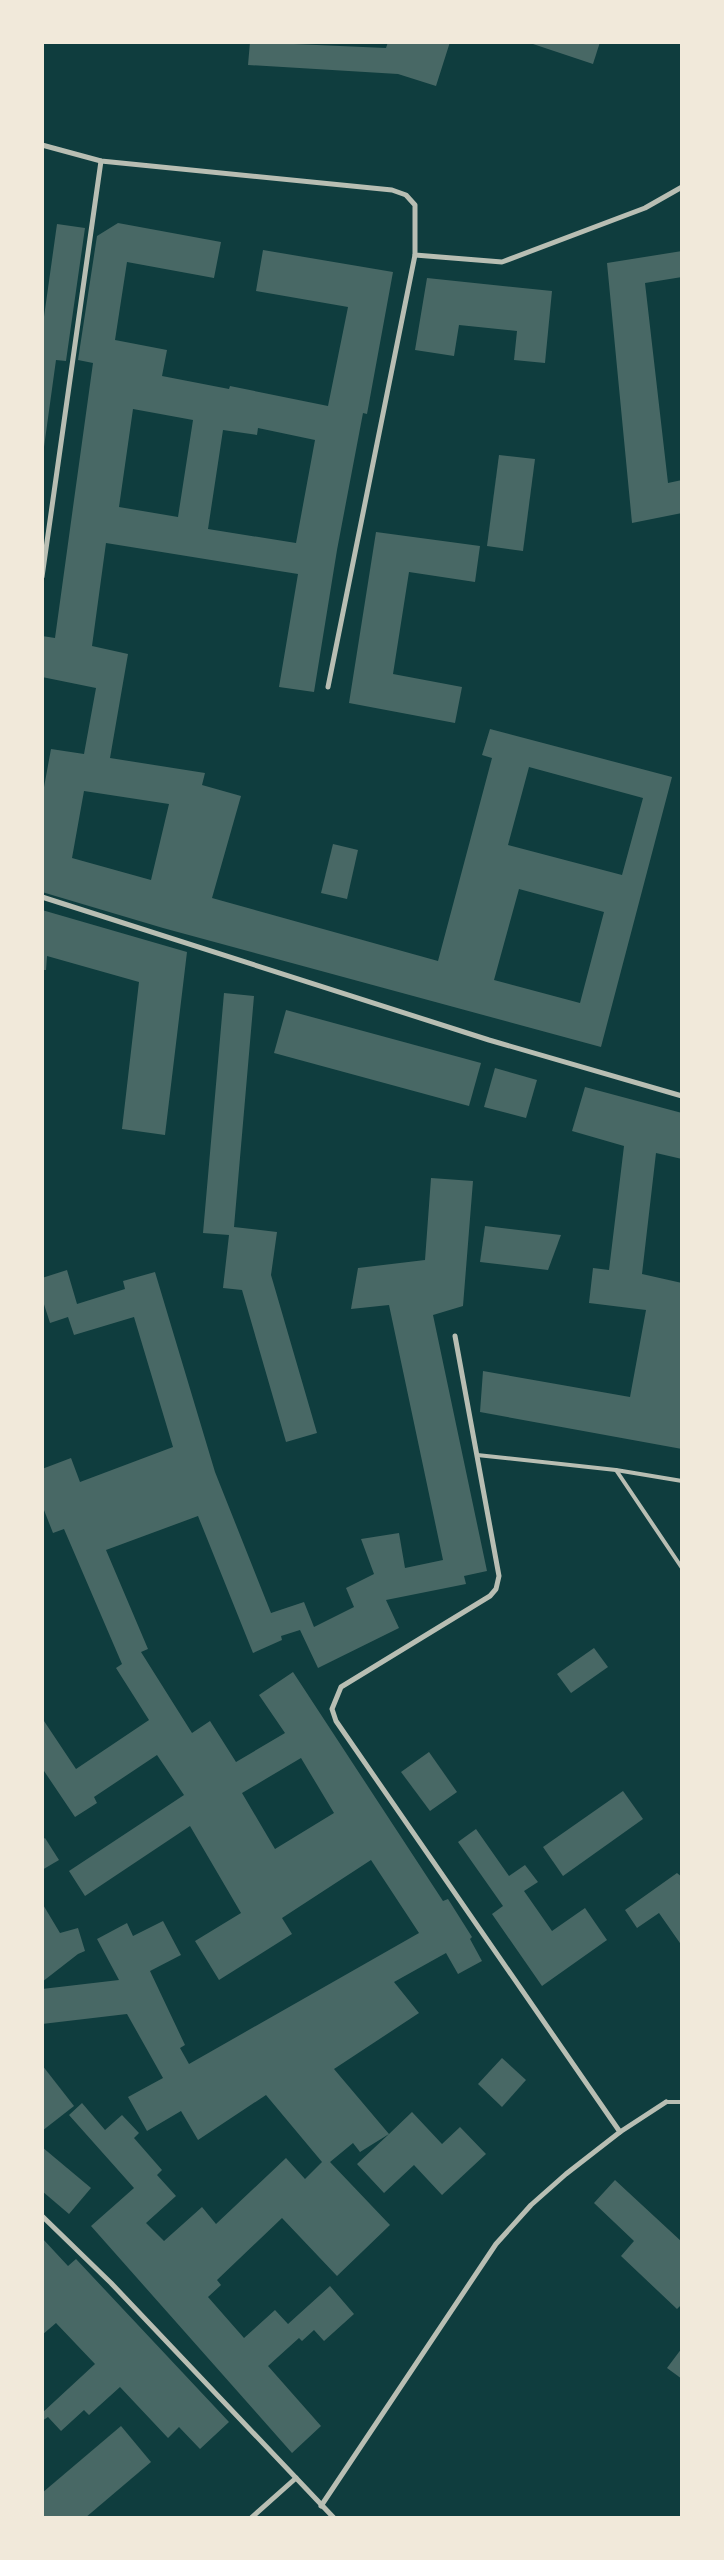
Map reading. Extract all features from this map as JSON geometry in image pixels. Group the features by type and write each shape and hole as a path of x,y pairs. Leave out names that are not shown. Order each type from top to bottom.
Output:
{"street":[{"path":"42,145 101,161 392,190 406,195 415,205 415,255 328,688"},
{"path":"42,577 101,161"},
{"path":"415,255 502,262 645,208 682,188"},
{"path":"42,897 489,1040 682,1096"},
{"path":"455,1336 499,1576 496,1589 490,1596 341,1688 332,1709 336,1721 620,2132"},
{"path":"321,2506 496,2244 531,2205 566,2174 620,2132 666,2102"},
{"path":"42,2216 111,2283 334,2518"},
{"path":"251,2518 296,2478"}],"lane":[{"path":"477,1455 616,1470 682,1481"},
{"path":"616,1470 682,1568"},
{"path":"666,2102 682,2102"}],"building":[{"path":"250,42 386,48 388,42 450,42 436,86 398,74 248,65"},
{"path":"527,42 600,42 593,64"},
{"path":"118,223 221,242 214,278 127,262 115,340 167,350 162,376 229,389 230,386 328,406 348,307 256,291 263,250 393,272 367,414 363,413 337,550 314,692 279,687 298,574 106,543 92,646 128,654 110,758 205,773 202,785 241,796 212,898 438,961 492,758 482,755 490,729 672,777 601,1047 163,928 42,892 42,798 51,749 84,754 96,688 42,677 42,636 55,638 93,363 78,360 97,236","holes":["133,409 193,420 178,517 119,507","258,428 315,440 296,543 208,529 223,430 257,435","529,767 643,798 622,875 508,845","84,791 169,804 151,880 72,858","519,889 604,912 580,1003 494,980"]},
{"path":"57,224 85,228 66,361 56,360 44,447 42,331"},
{"path":"682,251 682,277 645,283 668,483 682,480 682,513 632,523 607,263"},
{"path":"427,278 552,291 545,363 514,360 517,331 459,325 454,356 415,350"},
{"path":"499,455 535,459 523,551 487,546"},
{"path":"376,532 480,546 475,582 409,572 393,674 462,687 455,723 349,703"},
{"path":"333,844 358,850 347,899 321,893"},
{"path":"42,910 187,952 165,1135 122,1129 139,982 47,956 46,970 42,970"},
{"path":"224,993 254,996 234,1227 277,1232 271,1275 317,1433 286,1442 242,1290 223,1288 229,1235 203,1233"},
{"path":"286,1010 481,1063 469,1106 274,1053"},
{"path":"495,1068 537,1080 526,1118 484,1107"},
{"path":"585,1087 682,1113 682,1159 656,1153 642,1274 682,1283 682,1449 480,1412 483,1371 630,1397 646,1310 589,1303 593,1268 609,1270 624,1146 572,1131"},
{"path":"431,1178 473,1181 463,1306 433,1315 487,1571 464,1576 466,1584 386,1600 399,1628 318,1668 300,1630 281,1636 282,1640 253,1653 198,1516 106,1550 148,1649 141,1652 192,1733 210,1721 236,1762 285,1733 259,1695 293,1672 443,1901 448,1899 472,1937 470,1939 482,1961 458,1974 446,1953 394,1982 419,2013 334,2069 389,2134 360,2152 353,2143 330,2162 390,2225 337,2276 282,2218 217,2280 221,2285 208,2297 244,2338 275,2310 288,2324 330,2286 354,2314 324,2341 314,2330 302,2341 299,2338 268,2366 321,2426 292,2453 91,2226 134,2188 69,2115 82,2103 105,2130 122,2115 139,2133 134,2138 162,2170 157,2175 176,2196 146,2223 164,2241 202,2207 216,2224 286,2158 305,2179 322,2162 266,2095 198,2140 181,2111 147,2131 128,2097 163,2078 127,2014 42,2024 42,1989 119,1980 97,1939 127,1923 133,1936 163,1921 181,1955 150,1971 185,2045 180,2048 189,2064 419,1933 371,1860 282,1918 292,1934 219,1980 195,1941 241,1913 190,1826 85,1896 69,1871 184,1795 157,1755 94,1797 97,1803 75,1817 42,1768 44,1721 76,1769 149,1720 116,1668 122,1664 64,1529 53,1533 42,1505 42,1469 71,1458 80,1482 173,1447 134,1317 74,1335 68,1317 50,1323 42,1298 42,1278 67,1270 77,1304 125,1289 123,1281 155,1272 215,1472 271,1613 304,1602 314,1627 354,1607 346,1588 374,1574 361,1539 399,1533 405,1568 443,1560 389,1305 351,1309 358,1268 425,1260","holes":["301,1758 334,1813 275,1849 242,1793"]},
{"path":"485,1226 561,1235 548,1270 480,1262"},
{"path":"594,1648 608,1667 571,1693 557,1674"},
{"path":"429,1752 457,1792 430,1811 401,1772"},
{"path":"623,1791 643,1819 563,1876 543,1847"},
{"path":"476,1829 509,1876 525,1865 538,1882 524,1891 552,1931 585,1908 607,1940 542,1986 492,1914 503,1906 458,1842"},
{"path":"45,1838 59,1860 42,1870 42,1840"},
{"path":"677,1873 682,1877 682,1946 659,1913 637,1928 625,1910"},
{"path":"42,1903 60,1933 78,1928 85,1951 78,1954 42,1982"},
{"path":"502,2058 526,2080 502,2107 478,2084"},
{"path":"42,2065 74,2106 42,2131"},
{"path":"412,2112 442,2144 460,2127 486,2154 442,2195 414,2165 384,2193 357,2164"},
{"path":"42,2147 91,2188 69,2214 42,2191"},
{"path":"615,2180 682,2242 682,2304 677,2309 621,2256 634,2241 594,2203"},
{"path":"42,2238 68,2266 76,2259 229,2422 200,2449 179,2427 168,2438 120,2387 89,2415 84,2410 61,2431 48,2417 42,2421 42,2413 95,2364 56,2323 42,2335"},
{"path":"682,2348 682,2379 667,2368"},
{"path":"121,2426 151,2462 85,2518 42,2518 42,2493"}]}
